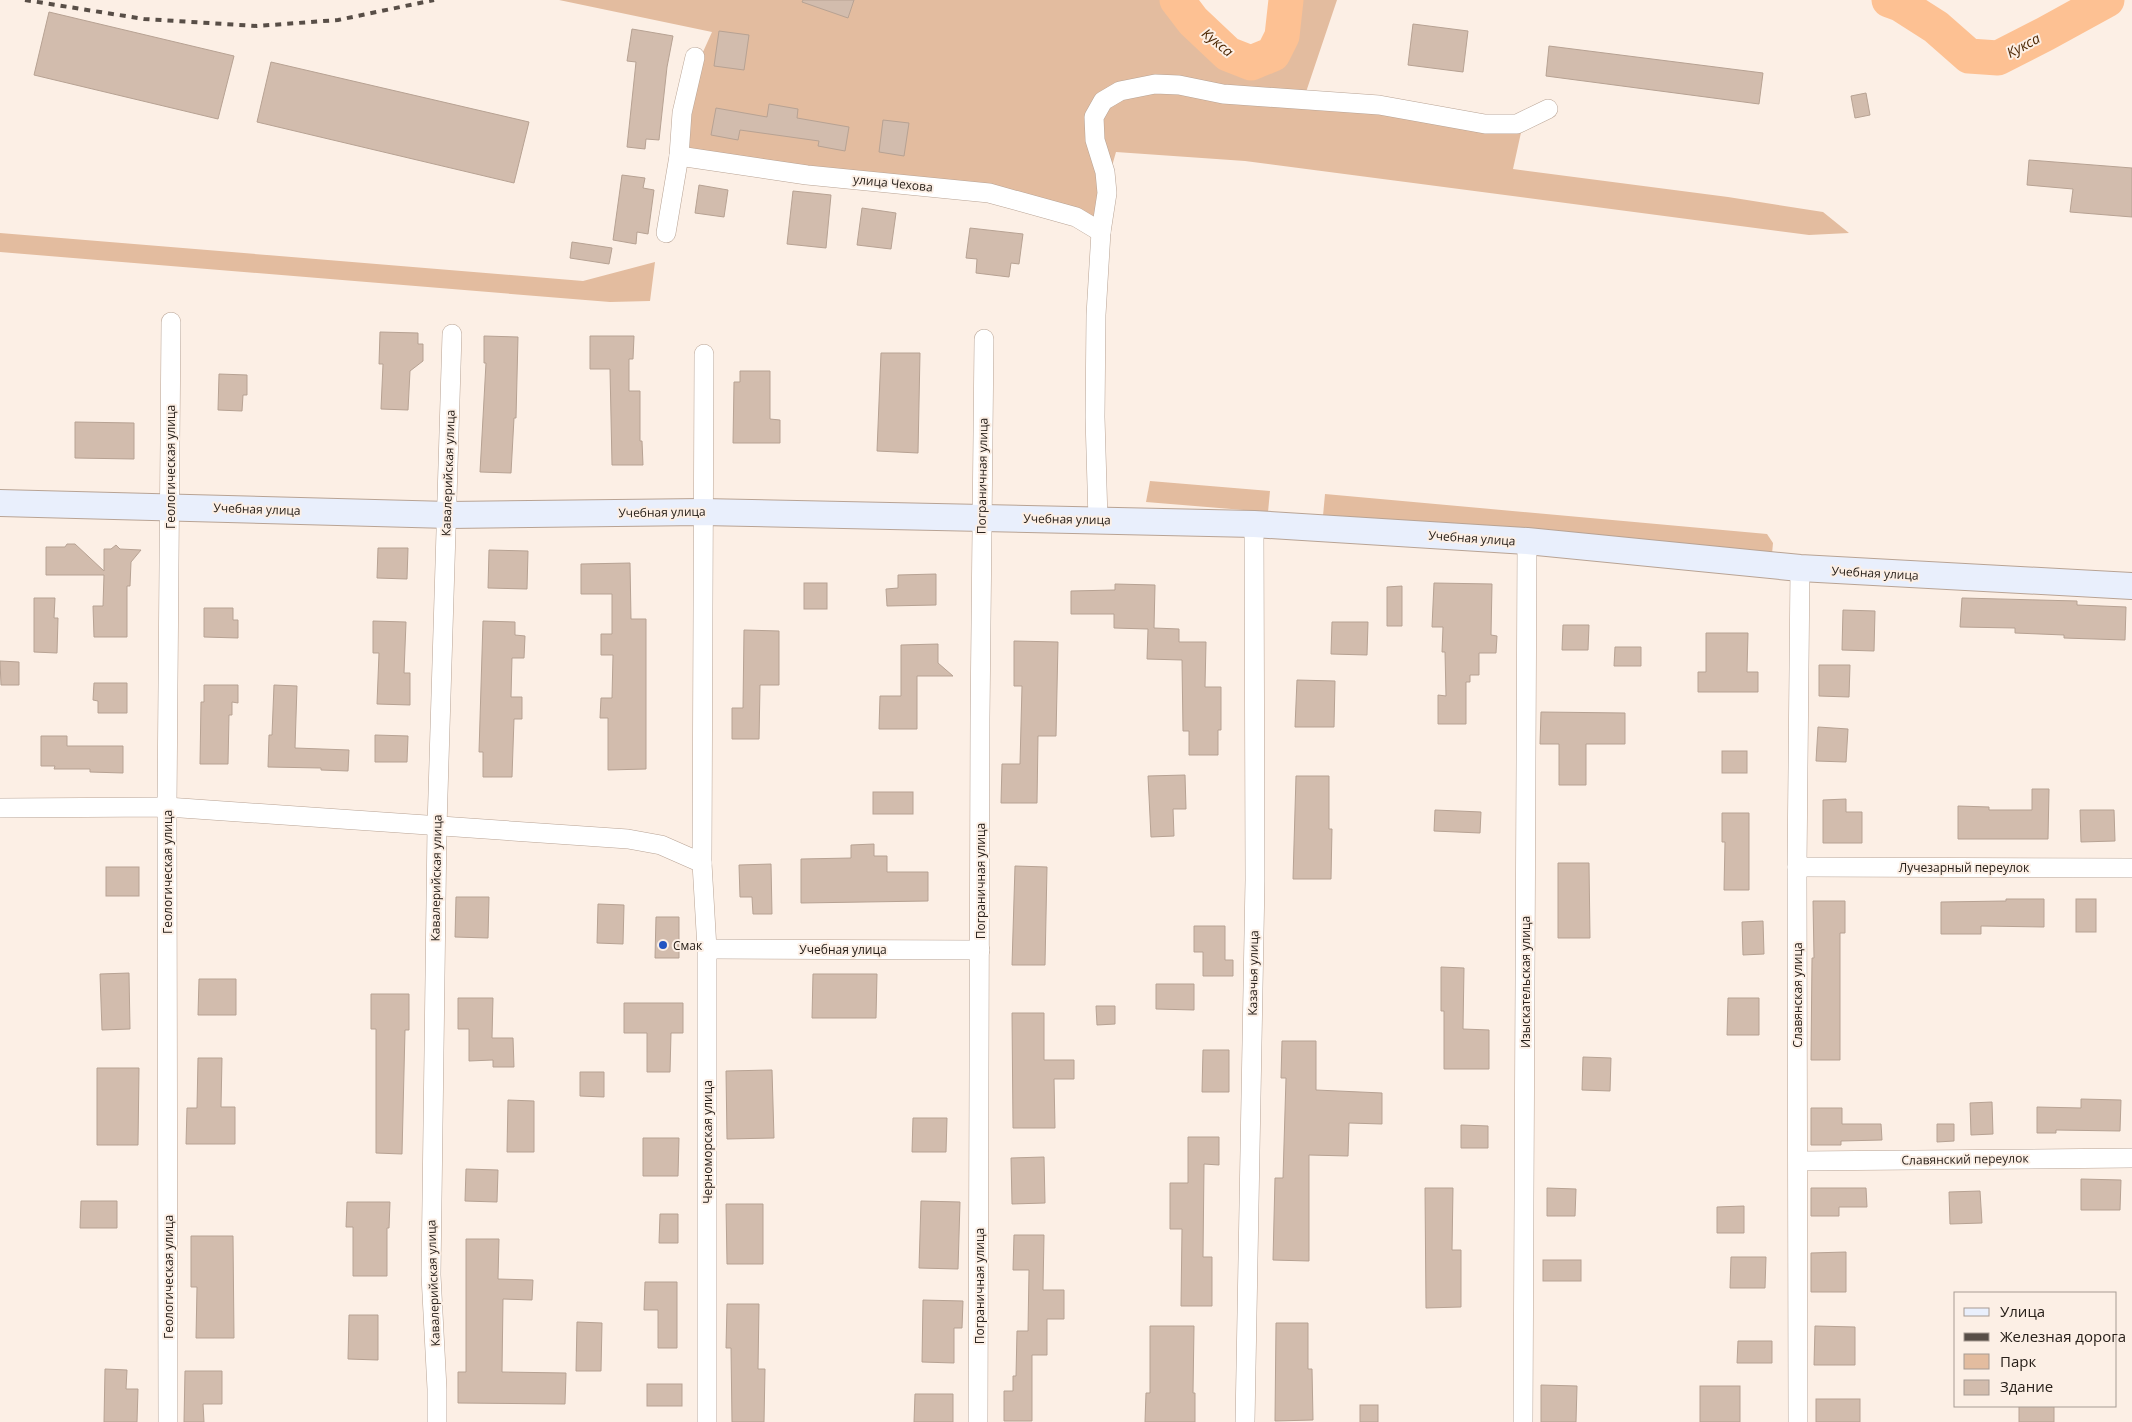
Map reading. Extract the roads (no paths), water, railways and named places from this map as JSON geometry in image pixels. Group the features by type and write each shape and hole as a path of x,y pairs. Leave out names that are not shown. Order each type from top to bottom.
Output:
{"street":[{"path":"666,234 679,156 682,113 695,57"},
{"path":"1098,520 1095,417 1096,324 1101,232 1106,193 1105,172 1095,140 1094,117 1103,101 1120,92 1156,84 1179,85 1223,94 1379,105 1485,124 1517,124 1548,109"},
{"name":"улица Чехова","path":"679,156 808,175 989,193 1076,217 1101,232"},
{"name":"Геологическая улица","path":"168,1422 167,807 171,322"},
{"name":"Кавалерийская улица","path":"437,1422 431,1275 437,827 452,334"},
{"name":"Пограничная улица","path":"978,1422 984,339"},
{"name":"Черноморская улица","path":"704,354 702,863 707,949 707,1422"},
{"name":"Учебная улица","path":"0,503 446,515 702,512 1254,524 1527,541 1800,568 2132,586"},
{"name":"Казачья улица","path":"1245,1422 1255,880 1254,524"},
{"name":"Изыскательская улица","path":"1523,1422 1527,541"},
{"name":"Славянская улица","path":"1798,1422 1797,867 1800,568"},
{"path":"0,808 167,807 628,839 661,845 702,863"},
{"name":"Лучезарный переулок","path":"1797,867 2132,868"},
{"name":"Учебная улица","path":"707,949 980,950"},
{"name":"Славянский переулок","path":"1798,1160 2132,1158"}],"waterway":[{"name":"Кукса","path":"1177,0 1193,21 1228,54 1251,63 1273,54 1282,36 1286,0"},
{"name":"Кукса","path":"1889,0 1900,4 1936,27 1969,56 1998,58 2107,0"}],"railway":[{"path":"25,0 144,19 257,26 338,20 434,0"}],"place":[{"name":"Смак","path":"663,945"}]}
